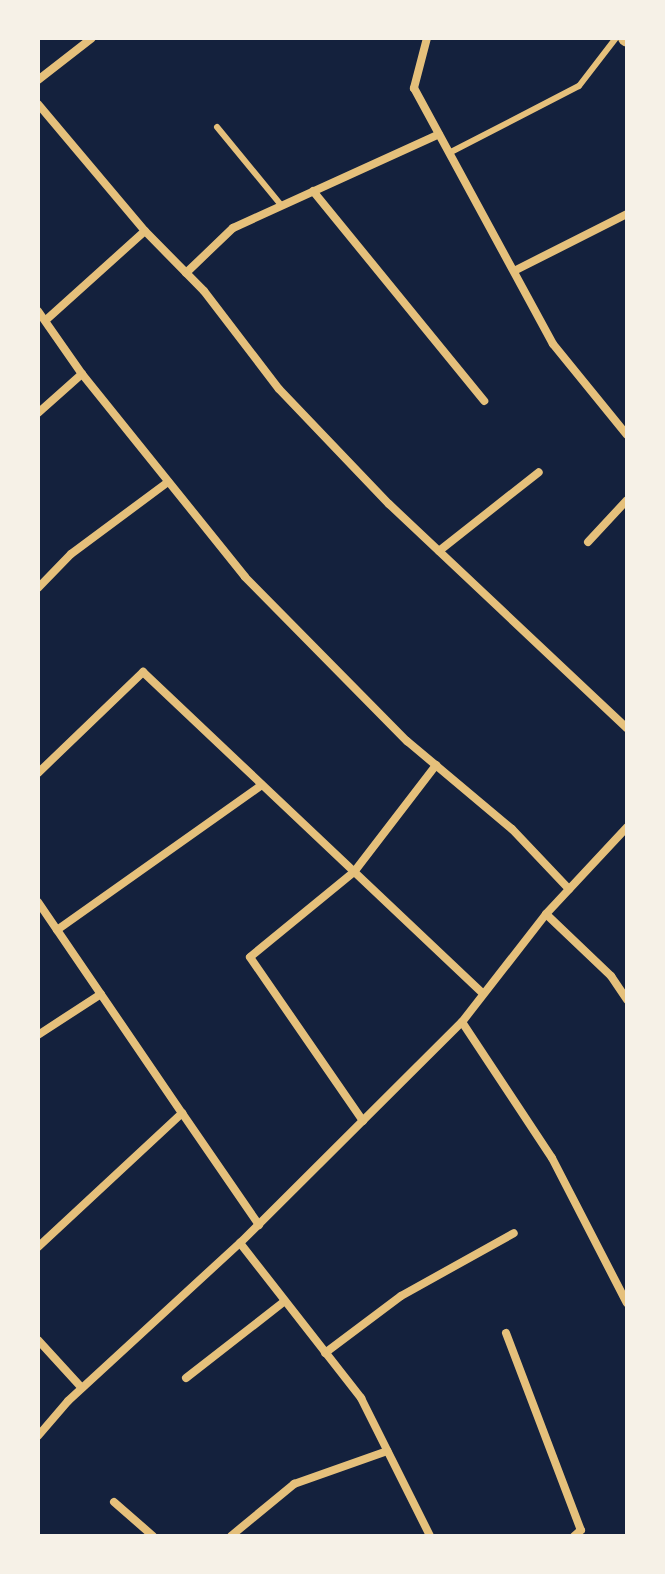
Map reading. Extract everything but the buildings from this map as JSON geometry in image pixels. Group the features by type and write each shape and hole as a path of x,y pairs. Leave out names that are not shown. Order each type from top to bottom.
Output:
{"street":[{"path":"38,80 92,38"},
{"path":"427,38 414,88 553,344 627,435"},
{"path":"38,104 145,231 204,291 279,389 439,551 627,728"},
{"path":"186,273 233,228 439,134"},
{"path":"313,191 484,401"},
{"path":"514,271 627,214"},
{"path":"42,323 145,231"},
{"path":"38,311 42,323 245,577 436,765 512,829 569,889"},
{"path":"38,413 82,374"},
{"path":"439,551 539,472"},
{"path":"38,588 71,554 168,482"},
{"path":"588,542 627,500"},
{"path":"38,773 143,672 483,994"},
{"path":"363,1121 250,957 354,872 436,765"},
{"path":"57,930 262,785"},
{"path":"38,1436 82,1388 259,1225 462,1022 546,914 627,827"},
{"path":"38,902 259,1225"},
{"path":"546,914 611,976 627,1000"},
{"path":"38,1035 101,994"},
{"path":"462,1022 552,1158 627,1303"},
{"path":"38,1247 182,1113"},
{"path":"325,1353 401,1296 514,1233"},
{"path":"240,1243 361,1398 430,1536"},
{"path":"186,1378 285,1301"},
{"path":"506,1333 579,1522 581,1530 574,1536"},
{"path":"38,1340 82,1388"},
{"path":"231,1536 294,1484 387,1451"},
{"path":"114,1502 153,1536"}],"lane":[{"path":"449,153 579,86 616,38"},
{"path":"217,127 282,206"}]}
